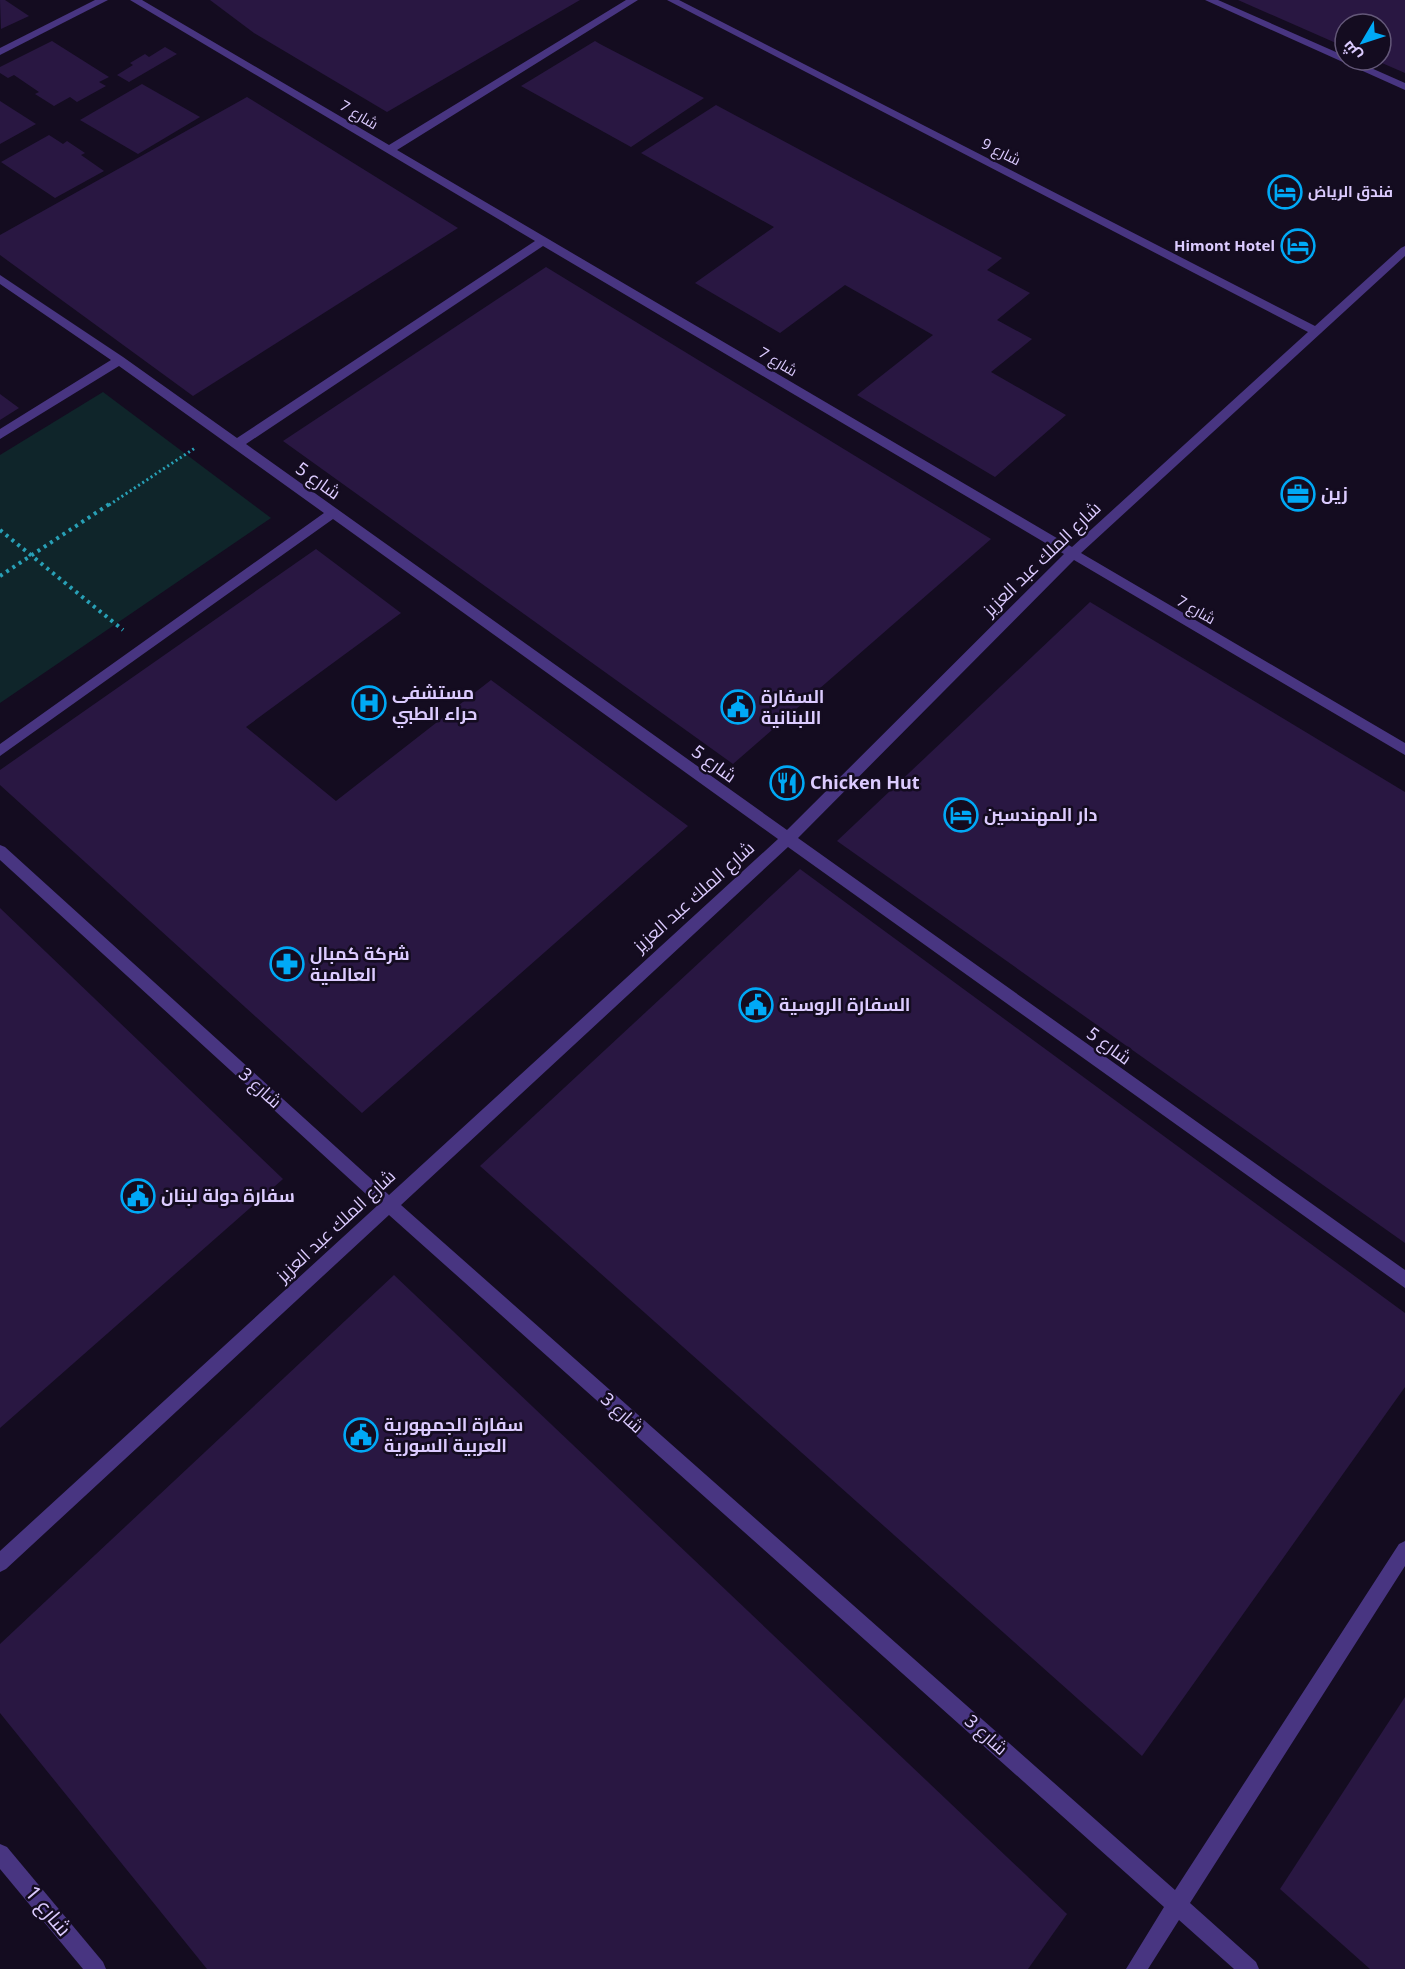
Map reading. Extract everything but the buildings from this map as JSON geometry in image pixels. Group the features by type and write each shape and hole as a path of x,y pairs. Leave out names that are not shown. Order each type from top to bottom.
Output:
{"street":[{"path":"0,52 103,0"},
{"name":"شارع 7","path":"135,0 1405,750"},
{"path":"389,150 633,0"},
{"name":"شارع 9","path":"672,0 1316,331"},
{"path":"1210,0 1333,55"},
{"path":"1372,72 1405,87"},
{"path":"237,445 544,240"},
{"name":"شارع الملك عبد العزيز","path":"0,1563 787,838 1072,554 1405,250"},
{"name":"شارع 5","path":"0,279 119,360 1405,1280"},
{"path":"0,435 119,360"},
{"path":"0,751 333,513"},
{"name":"شارع 3","path":"0,851 388,1204 1249,1969"},
{"path":"1136,1969 1405,1550"},
{"name":"شارع 1","path":"0,1854 96,1969"}],"path":[{"path":"0,576 219,432"},
{"path":"0,531 145,647"}],"green space":[{"path":"103,392 271,518 0,703 0,455"}],"place":[{"name":"فندق الرياض","path":"1285,192"},
{"name":"Himont Hotel","path":"1298,246"},
{"name":"زين","path":"1298,494"},
{"name":"مستشفى حراء الطبي","path":"369,703"},
{"name":"السفارة اللبنانية","path":"738,707"},
{"name":"Chicken Hut","path":"787,783"},
{"name":"دار المهندسين","path":"961,815"},
{"name":"شركة كمبال العالمية","path":"287,964"},
{"name":"السفارة الروسية","path":"756,1005"},
{"name":"سفارة دولة لبنان","path":"138,1196"},
{"name":"سفارة الجمهورية العربية السورية","path":"361,1435"}]}
